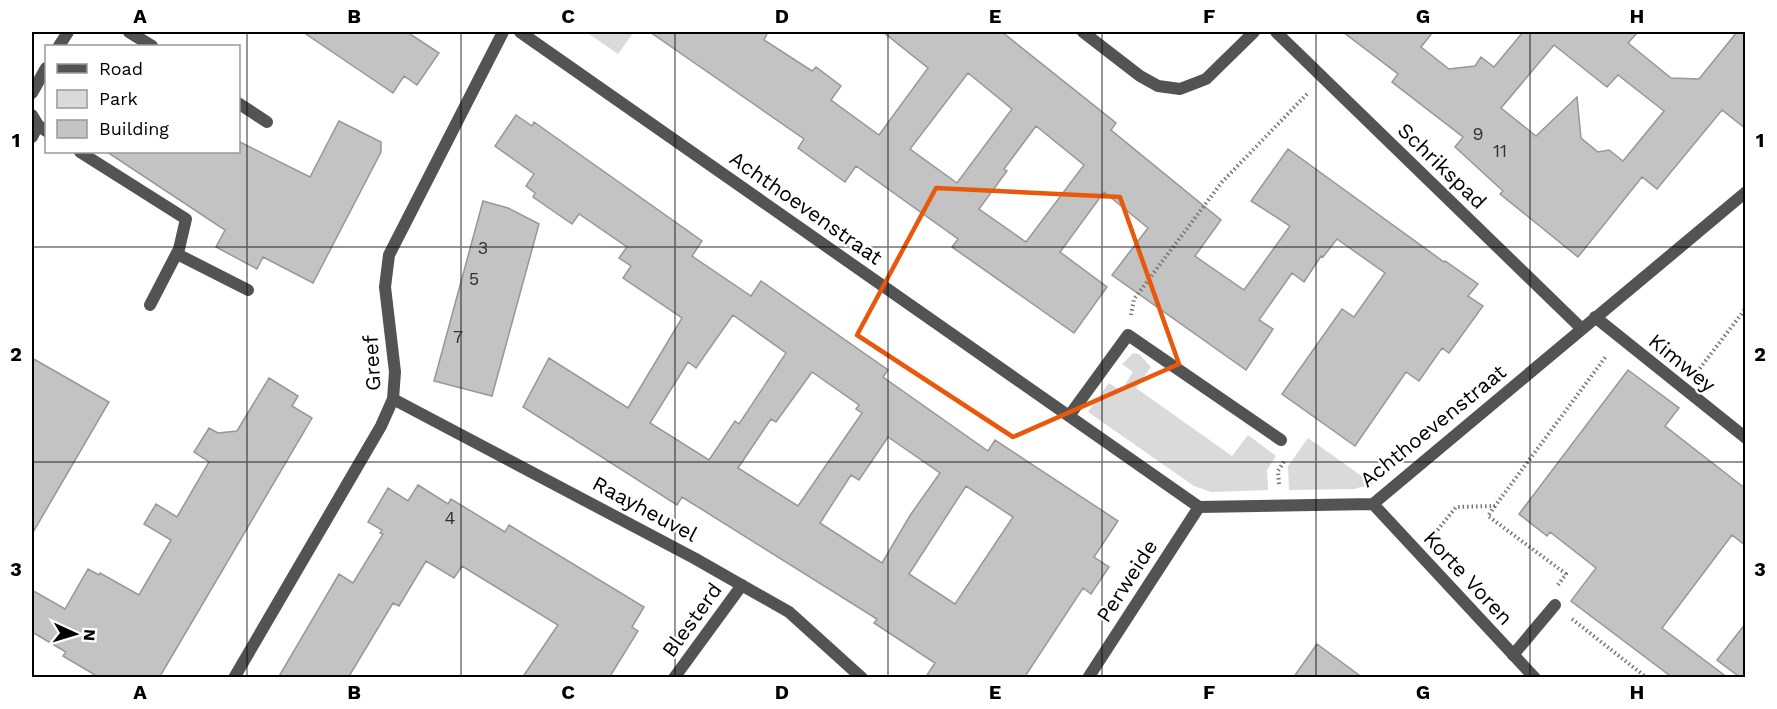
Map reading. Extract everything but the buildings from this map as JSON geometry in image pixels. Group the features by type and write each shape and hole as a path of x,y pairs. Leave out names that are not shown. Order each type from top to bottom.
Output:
{"street":[{"path":"60,45 68,32"},
{"path":"129,32 150,45"},
{"name":"Greef","path":"234,678 381,426 393,399 395,372 385,287 389,255 503,32"},
{"name":"Achthoevenstraat","path":"520,32 1199,507 1372,504 1406,479 1581,328 1746,192"},
{"path":"1083,32 1140,76 1158,86 1180,89 1206,79 1254,32"},
{"name":"Schrikspad","path":"1276,32 1581,328"},
{"path":"32,93 45,70"},
{"path":"240,104 267,122"},
{"path":"32,137 39,124"},
{"path":"82,153 186,219 177,254 150,305"},
{"path":"177,254 248,290"},
{"name":"Kimwey","path":"1595,317 1746,438"},
{"path":"1069,416 1128,335 1281,440"},
{"name":"Raayheuvel","path":"393,399 789,612 862,678"},
{"name":"Korte Voren","path":"1372,504 1513,655 1528,675"},
{"name":"Perweide","path":"1088,678 1199,507"},
{"name":"Blesterd","path":"674,678 742,585"},
{"path":"1513,655 1555,605"}],"path":[{"path":"1128,335 1134,299 1222,182 1324,78"},
{"path":"1684,389 1746,308"},
{"path":"1620,337 1488,516 1566,574 1547,599 1647,678"},
{"path":"1279,505 1278,471 1291,448 1281,440"},
{"path":"1419,553 1456,507 1495,506"}],"highlighted area":[{"path":"936,188 1120,197 1179,364 1013,437 857,335"}],"green space":[{"path":"586,32 634,32 618,54"},
{"path":"1133,353 1139,354 1151,367 1136,388 1232,456 1248,435 1276,456 1267,470 1268,490 1211,492 1194,486 1088,412 1109,383 1121,391 1133,372 1122,364"},
{"path":"1308,438 1373,484 1354,489 1289,490 1288,466"}]}
